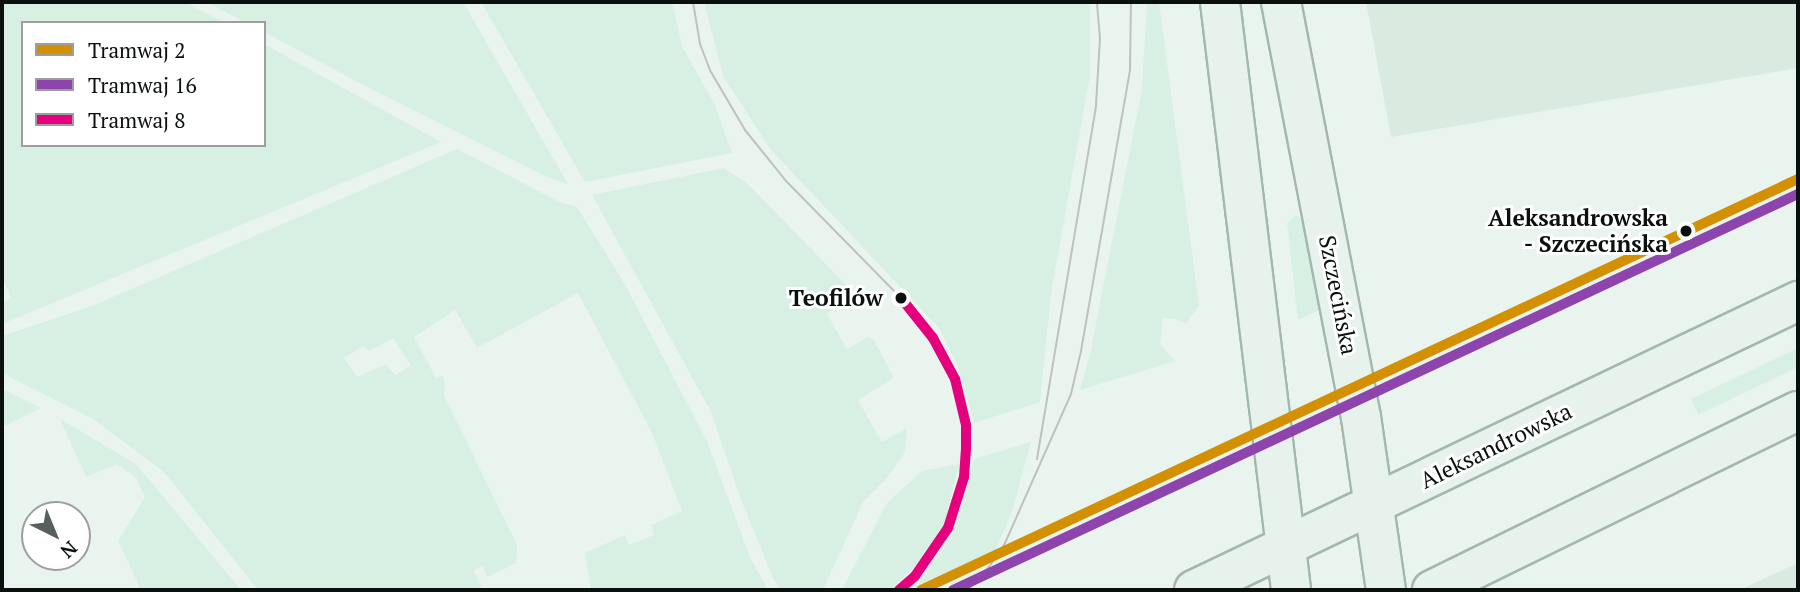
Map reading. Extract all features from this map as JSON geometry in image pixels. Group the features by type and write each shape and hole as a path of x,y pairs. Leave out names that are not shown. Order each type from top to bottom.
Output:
{"main road":[{"path":"1220,2 1291,590"},
{"name":"Szczecińska","path":"1281,2 1356,387 1386,590"},
{"name":"Aleksandrowska","path":"1194,590 1798,301"},
{"path":"1432,590 1798,411"}],"shaded area":[{"path":"1366,2 1798,2 1798,68 1391,137"},
{"path":"1798,563 1798,590 1739,590"}],"green space":[{"path":"2,2 185,2 221,21 21,21 21,147 266,147 266,45 441,142 2,324 2,303 11,298 2,277"},
{"path":"207,2 463,2 568,184 549,178 266,33 266,21 242,21"},
{"path":"481,2 672,2 682,46 715,105 732,153 585,182"},
{"path":"704,2 1090,2 1090,75 1051,294 1040,402 974,423 957,364 939,328 771,150 723,76"},
{"path":"1147,2 1159,2 1199,305 1186,324 1163,318 1160,344 1175,361 1080,390 1090,354 1142,89"},
{"path":"457,149 560,202 577,207 624,283 707,441 750,557 768,590 591,590 585,553 625,535 629,545 654,535 651,525 682,511 652,433 578,293 477,348 455,310 414,337 436,378 442,376 445,382 444,395 517,545 516,563 487,577 482,566 474,570 483,590 258,590 165,473 93,419 2,373 2,336 92,306","holes":["393,338 411,366 395,375 386,364 357,377 344,358 363,346 369,351"]},
{"path":"724,168 749,185 852,291 827,314 847,349 868,337 874,340 894,378 858,400 882,442 907,428 905,452 887,478 863,502 823,590 781,590 774,580 741,500 711,412 592,195"},
{"path":"1296,215 1304,221 1321,309 1298,320 1287,223"},
{"path":"1798,348 1798,367 1698,415 1691,399"},
{"path":"2,389 41,408 2,427"},
{"path":"60,419 136,464 241,590 141,590 118,541 145,497 136,478 117,464 86,477"},
{"path":"1031,442 1012,512 995,551 911,589 927,571 955,526 974,459"},
{"path":"959,464 943,528 916,565 890,590 842,590 887,503 922,471"}],"tram line":[{"path":"693,2 700,44 711,72 745,130 786,181 901,298"},
{"path":"1037,459 1096,105 1100,38 1097,2"},
{"path":"968,590 989,567 1005,543 1071,394 1081,351 1130,70 1131,2"},
{"name":"2","path":"921,590 1798,179"},
{"name":"16","path":"953,590 1798,194"},
{"name":"8","path":"899,590 915,576 948,528 964,477 966,448 966,425 955,379 933,338 901,298"}],"place":[{"name":"Aleksandrowska - Szczecińska","path":"1686,231"},
{"name":"Teofilów","path":"901,298"}]}
